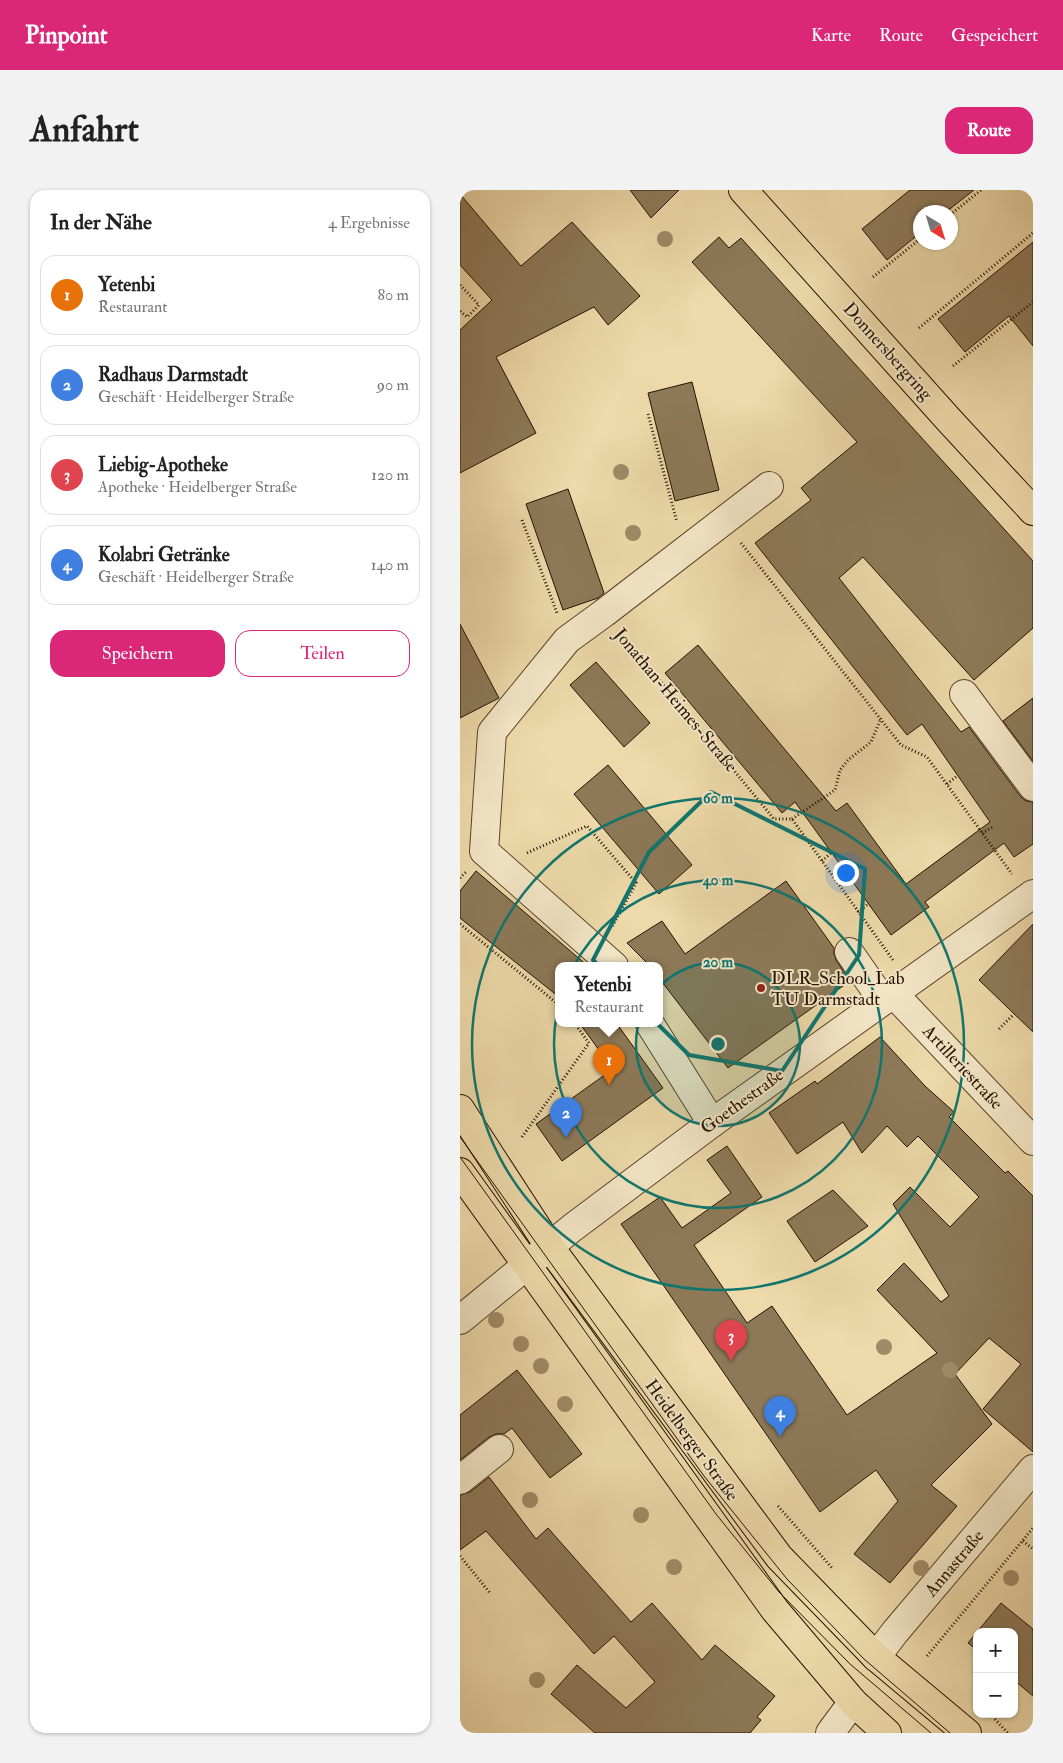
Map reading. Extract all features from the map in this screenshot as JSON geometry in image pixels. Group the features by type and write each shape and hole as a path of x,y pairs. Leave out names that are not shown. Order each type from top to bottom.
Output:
{"main road":[{"name":"Donnersbergring","path":"743,190 1033,511"},
{"name":"Heidelberger Straße","path":"460,1109 549,1246 779,1557 876,1657 967,1733"},
{"name":"Heidelberger Straße","path":"460,1172 775,1610 853,1702 887,1733"}],"street":[{"name":"Jonathan-Heimes-Straße","path":"606,959 484,851 492,732 567,640 604,614 769,486"},
{"path":"964,694 1033,787"},
{"name":"Goethestraße","path":"460,1320 549,1246 1025,887"},
{"name":"Artilleriestraße","path":"850,952 891,987 1033,1141"},
{"path":"652,1027 712,1123"},
{"path":"460,1480 499,1449"},
{"name":"Annastraße","path":"876,1657 894,1632 1033,1469"},
{"path":"830,1733 853,1702"}],"path":[{"path":"958,209 981,190"},
{"path":"919,328 1033,233"},
{"path":"873,277 913,245"},
{"path":"460,285 479,305 467,317 460,311"},
{"path":"953,366 1033,302"},
{"path":"648,414 685,551"},
{"path":"522,520 567,640"},
{"path":"722,522 746,547 901,745 927,757 982,833 1025,887"},
{"name":"Jonathan-Heimes-Straße","path":"604,614 774,819 792,819"},
{"path":"881,718 871,742 848,760 840,770 835,790 792,819 858,912 891,987"},
{"path":"946,784 958,776"},
{"path":"500,865 587,826 636,883 606,959"},
{"path":"982,833 993,827"},
{"path":"822,861 831,853"},
{"path":"858,912 868,904"},
{"path":"460,924 555,1002"},
{"path":"999,1029 1014,1014"},
{"path":"522,1137 589,1043 577,1027"},
{"path":"775,1502 833,1570"},
{"path":"927,1656 1033,1528"},
{"path":"1023,1540 1033,1549"},
{"path":"460,1556 490,1593"},
{"path":"994,1718 1008,1733"}],"highlighted area":[{"path":"711,792 865,869 859,955 782,1071 689,1055 593,960 649,852"}],"building":[{"path":"630,190 679,190 651,218"},
{"path":"910,190 974,190 955,205 913,205 913,239 887,260 862,229"},
{"path":"460,194 521,266 572,222 640,296 608,325 594,307 496,357 536,433 460,473 460,330 492,300 460,265"},
{"path":"719,237 729,248 741,238 1033,561 1033,628 974,680 863,557 839,578 961,732 969,727 1020,796 1026,801 1033,802 1033,844 1014,857 1004,843 925,902 929,907 891,935 795,802 782,813 665,673 698,645 836,811 847,803 906,884 990,822 922,724 907,735 755,543 811,500 801,488 857,442 692,262"},
{"path":"1033,242 1033,346 1009,316 965,352 938,319"},
{"path":"692,382 719,490 675,501 648,393"},
{"path":"568,489 604,593 598,598 563,610 526,504"},
{"path":"460,624 499,698 460,718"},
{"path":"596,662 650,723 624,747 570,685"},
{"path":"1033,698 1033,761 1003,721"},
{"path":"608,765 692,865 659,894 574,794"},
{"path":"476,871 583,962 555,962 555,994 460,918 460,891"},
{"path":"786,881 834,948 836,960 850,981 728,1068 663,983 663,962 646,962 627,943 662,921 685,954"},
{"path":"1033,924 1033,1032 979,980"},
{"path":"582,1027 619,1027 663,1088 562,1161 536,1124 613,1069"},
{"path":"880,1037 925,1086 954,1112 949,1117 1005,1173 1008,1171 1033,1196 1033,1452 983,1409 1021,1364 989,1338 955,1374 992,1424 931,1485 957,1506 890,1583 854,1554 898,1501 876,1470 820,1512 621,1224 660,1197 682,1228 731,1193 707,1160 727,1146 762,1197 694,1245 747,1323 772,1306 847,1415 937,1353 877,1290 904,1263 941,1302 949,1296 893,1204 910,1187 950,1227 979,1197 918,1136 907,1147 887,1126 862,1153 843,1122 797,1154 769,1113 815,1081 817,1084"},
{"path":"833,1190 868,1226 815,1262 787,1221"},
{"path":"517,1370 582,1454 550,1478 512,1428 504,1434 496,1434 489,1437 460,1460 460,1415"},
{"path":"489,1477 536,1539 548,1528 631,1622 652,1603 702,1660 715,1645 775,1696 757,1717 761,1720 750,1733 595,1733 551,1694 577,1665 626,1708 655,1682 614,1636 594,1654 486,1531 460,1550 460,1495 470,1492"},
{"path":"1001,1603 1033,1629 1033,1696 1018,1683 1018,1628 980,1628"},
{"path":"973,1637 973,1647 968,1643"}],"tram line":[{"path":"460,1137 704,1476 787,1579 864,1659 950,1733"},
{"path":"460,1157 716,1514 779,1592 850,1664 931,1733"}],"place":[{"name":"DLR_School_Lab TU Darmstadt","path":"761,988"},
{"name":"Yetenbi","path":"609,1085"},
{"name":"Radhaus Darmstadt","path":"566,1138"},
{"name":"Liebig-Apotheke","path":"731,1361"},
{"name":"Kolabri Getränke","path":"780,1437"}]}
